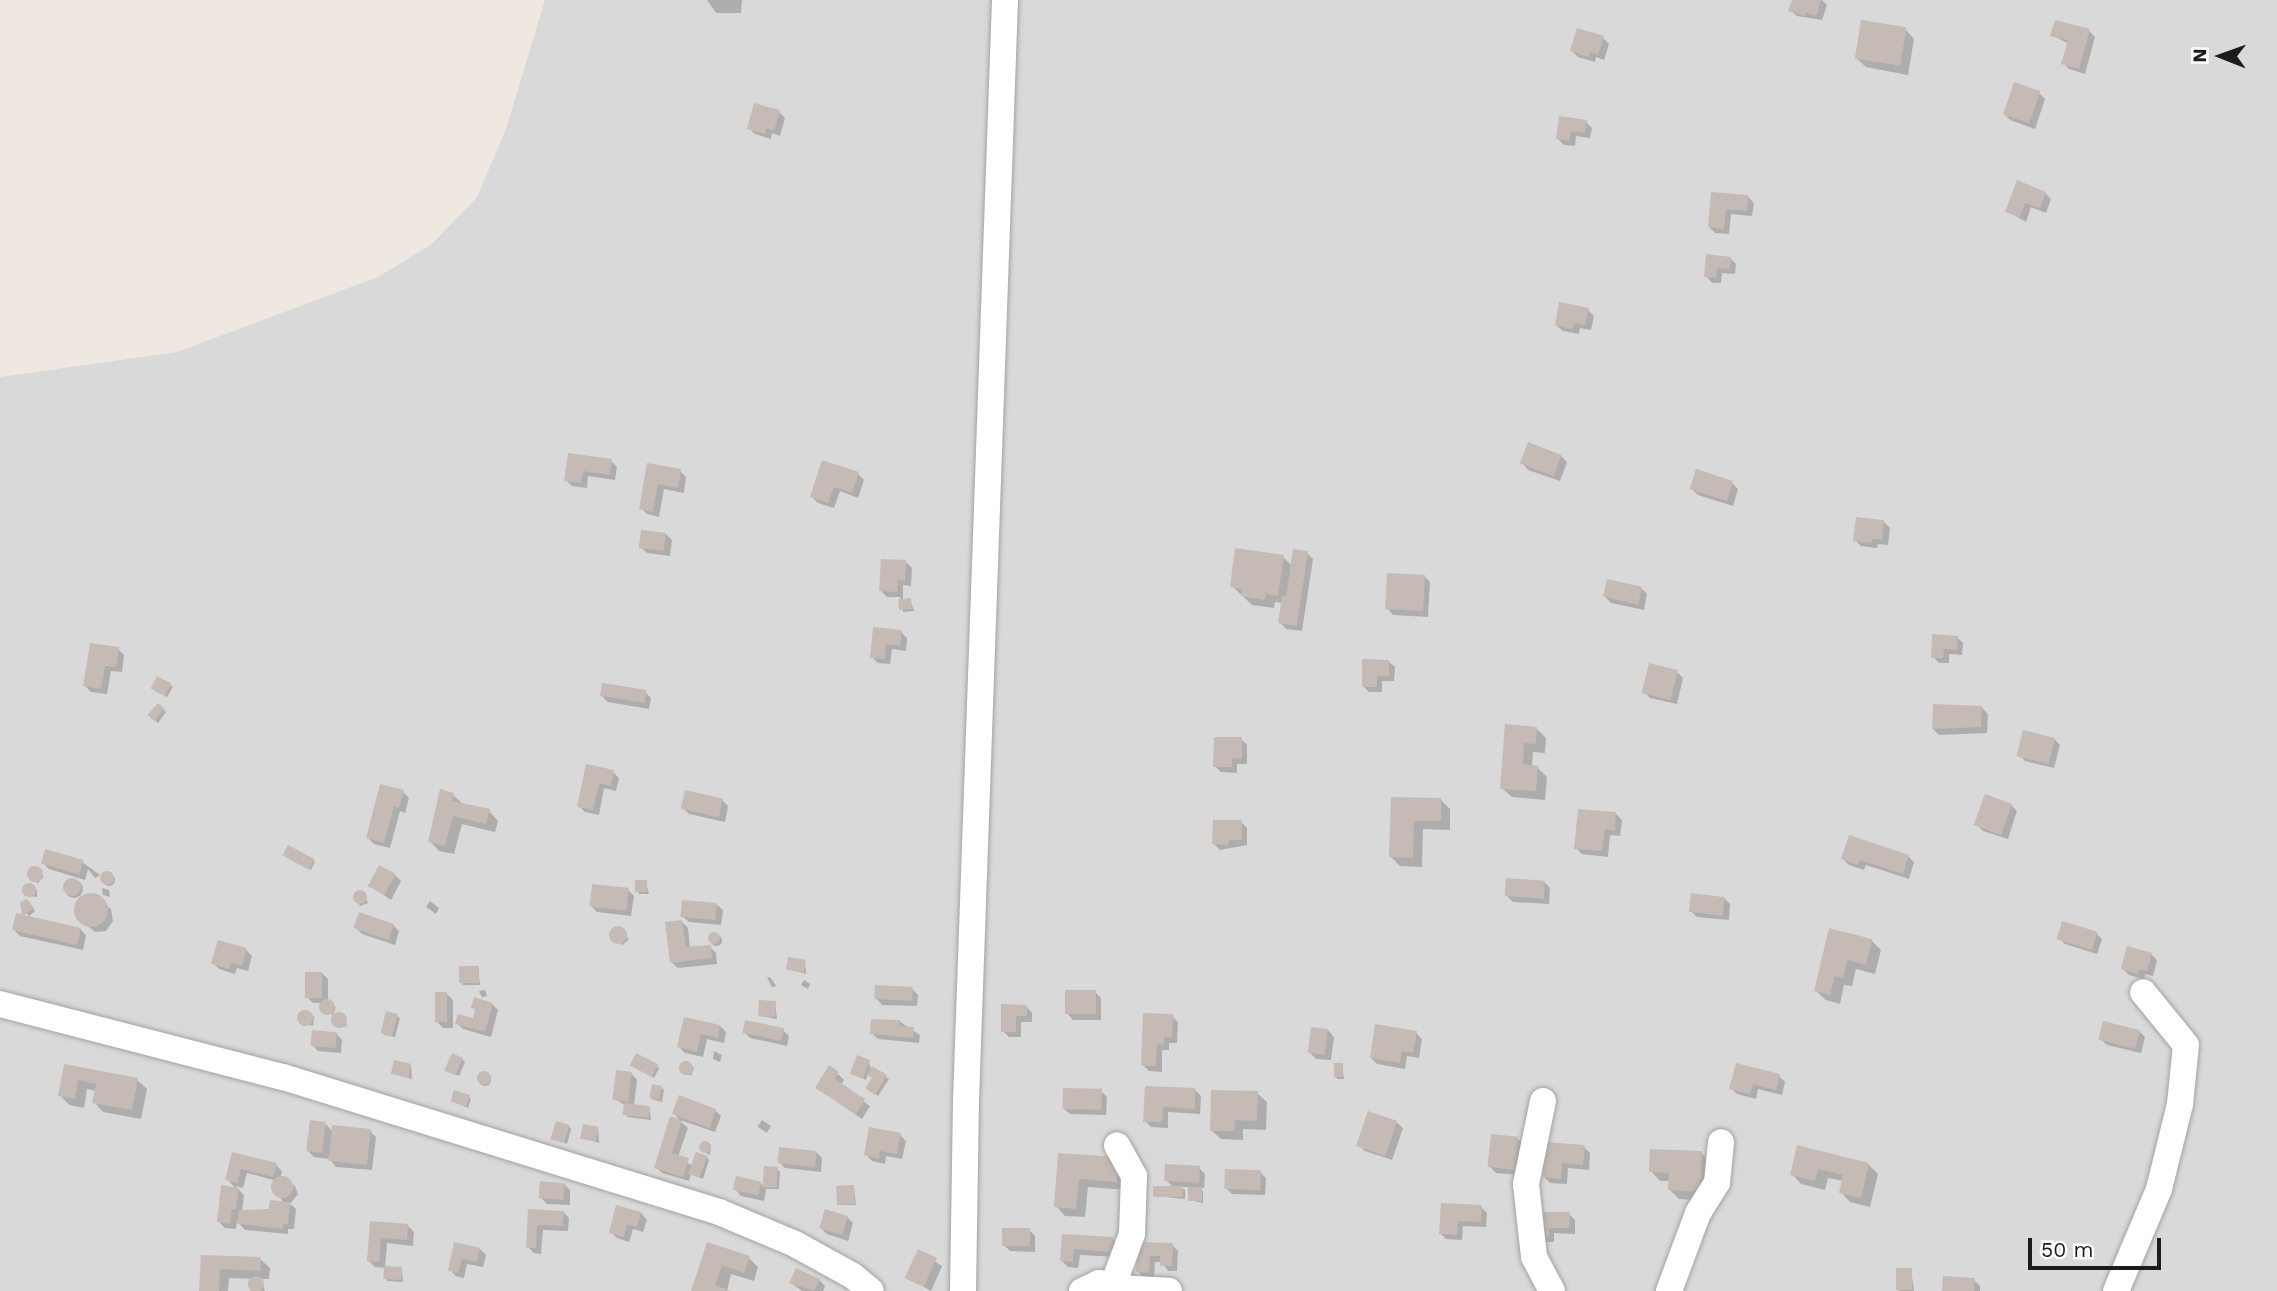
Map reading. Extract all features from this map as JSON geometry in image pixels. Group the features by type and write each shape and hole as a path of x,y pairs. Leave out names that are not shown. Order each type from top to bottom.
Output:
{"street":[{"path":"963,1291 965,1100 1005,0"},
{"path":"2116,1291 2159,1189 2180,1104 2186,1045 2143,992"},
{"path":"0,1004 283,1077 719,1212 795,1244 858,1286"},
{"path":"1542,1101 1526,1184 1534,1257 1552,1291"},
{"path":"1669,1291 1698,1213 1717,1183 1721,1142"},
{"path":"1113,1285 1132,1234 1134,1177 1118,1145"},
{"path":"1082,1291 1099,1283 1169,1291"}],"shaded area":[{"path":"545,0 2277,0 2277,1291 0,1291 0,377 177,352 378,277 432,244 477,197 506,129"}],"building":[{"path":"1792,0 1821,0 1816,16 1806,12 1805,16 1788,11"},
{"path":"1861,20 1906,27 1900,66 1855,59"},
{"path":"2055,20 2090,29 2079,69 2061,64 2068,40 2050,36"},
{"path":"1577,28 1604,36 1598,55 1590,52 1589,57 1570,51"},
{"path":"2014,82 2040,91 2029,123 2003,114"},
{"path":"754,103 780,110 774,131 766,128 765,134 747,129"},
{"path":"1559,116 1587,120 1585,133 1571,131 1569,141 1556,139"},
{"path":"2017,180 2046,192 2040,208 2025,203 2020,217 2005,212"},
{"path":"1711,192 1748,195 1747,211 1726,209 1724,229 1708,227"},
{"path":"1706,254 1731,257 1730,269 1717,268 1716,278 1704,277"},
{"path":"1559,302 1589,308 1585,325 1574,323 1573,329 1555,325"},
{"path":"1528,442 1562,455 1553,476 1520,463"},
{"path":"568,453 612,459 610,475 583,471 581,483 564,481"},
{"path":"822,460 859,472 852,493 834,487 828,503 810,497"},
{"path":"647,463 681,469 678,488 658,484 653,512 639,509"},
{"path":"1696,469 1733,481 1727,501 1690,489"},
{"path":"1856,517 1884,520 1882,540 1872,539 1872,543 1853,541"},
{"path":"641,530 666,533 664,551 639,548"},
{"path":"1235,548 1284,555 1278,596 1266,594 1265,600 1241,596 1242,589 1230,587"},
{"path":"1293,549 1308,551 1297,626 1278,623 1282,596 1286,596"},
{"path":"881,559 906,560 905,581 898,580 897,592 879,591"},
{"path":"1387,573 1425,575 1423,611 1385,609"},
{"path":"1607,579 1642,587 1638,605 1603,597"},
{"path":"911,598 912,609 899,610 898,599"},
{"path":"873,627 902,630 900,646 886,644 885,659 870,658"},
{"path":"1932,634 1958,636 1957,650 1944,649 1943,658 1931,658"},
{"path":"90,643 119,647 116,667 105,666 101,689 83,686"},
{"path":"1362,659 1389,660 1389,676 1377,676 1377,687 1362,687"},
{"path":"1649,663 1678,670 1671,700 1642,693"},
{"path":"157,676 171,683 165,696 151,688"},
{"path":"602,683 646,690 644,703 600,696"},
{"path":"158,703 165,709 154,721 148,715"},
{"path":"1933,704 1982,706 1981,727 1932,729"},
{"path":"1505,724 1537,727 1536,744 1524,743 1523,764 1538,766 1536,791 1500,789"},
{"path":"2023,730 2055,738 2048,764 2016,756"},
{"path":"1214,737 1242,737 1242,759 1232,758 1232,767 1213,767"},
{"path":"586,764 614,770 611,786 599,783 593,810 577,807"},
{"path":"380,784 404,790 399,808 394,806 384,843 366,838"},
{"path":"440,789 454,793 452,801 490,809 486,824 453,816 445,846 428,842"},
{"path":"685,790 723,799 719,817 681,809"},
{"path":"1985,794 2012,804 2001,835 1974,825"},
{"path":"1391,797 1441,798 1441,821 1414,821 1413,858 1389,857"},
{"path":"1578,809 1616,812 1615,831 1605,829 1602,851 1574,849"},
{"path":"1213,820 1242,820 1242,840 1229,840 1228,845 1212,844"},
{"path":"1849,835 1909,855 1903,874 1860,860 1858,865 1841,859"},
{"path":"288,845 314,859 309,870 282,856"},
{"path":"45,849 83,860 79,874 41,863"},
{"path":"379,865 396,874 385,895 368,886"},
{"path":"35,866 41,868 41,880 35,882 29,880 27,874 29,868"},
{"path":"107,871 112,873 112,883 107,885 102,883 100,878 102,873"},
{"path":"68,878 76,878 81,887 79,894 68,896 63,891 63,883"},
{"path":"1506,878 1545,881 1544,899 1505,896"},
{"path":"635,880 647,880 647,892 635,892"},
{"path":"29,883 34,885 34,895 29,897 24,895 22,890 24,885"},
{"path":"592,884 629,888 626,911 590,907"},
{"path":"357,890 363,890 367,897 363,904 357,904 353,900 353,894"},
{"path":"91,893 103,898 108,910 103,922 91,927 79,922 74,910 79,898"},
{"path":"1691,893 1725,897 1722,916 1689,912"},
{"path":"27,899 34,908 24,915 81,928 77,945 12,930 16,913 22,914 20,902"},
{"path":"682,900 717,903 715,920 681,917"},
{"path":"359,912 394,924 388,940 353,928"},
{"path":"682,920 686,947 711,945 712,958 670,963 665,922"},
{"path":"2062,921 2097,932 2092,950 2056,939"},
{"path":"618,926 624,929 627,935 624,941 618,944 612,941 609,935 612,929"},
{"path":"1829,928 1872,939 1866,965 1847,960 1843,978 1835,976 1830,995 1814,991"},
{"path":"709,933 719,933 719,943 709,943"},
{"path":"218,940 247,948 242,966 231,963 229,969 211,964"},
{"path":"2127,946 2152,953 2147,971 2139,969 2138,974 2121,969"},
{"path":"788,957 806,960 804,973 786,970"},
{"path":"459,966 479,966 479,983 459,983"},
{"path":"305,972 322,972 322,998 305,998"},
{"path":"875,985 913,987 912,1001 874,999"},
{"path":"1065,990 1096,990 1096,1014 1065,1014"},
{"path":"435,992 447,992 447,1022 435,1022"},
{"path":"474,997 493,1003 485,1032 455,1024 458,1014 473,1018 475,1009 471,1008"},
{"path":"327,999 333,1001 333,1013 327,1015 321,1013 319,1007 321,1001"},
{"path":"759,1000 776,1001 775,1017 758,1016"},
{"path":"1001,1004 1027,1005 1027,1016 1016,1016 1016,1032 1001,1032"},
{"path":"302,1010 308,1010 313,1018 311,1024 302,1026 297,1021 297,1015"},
{"path":"386,1011 398,1014 392,1036 380,1033"},
{"path":"339,1012 345,1014 345,1026 339,1028 333,1026 331,1020 333,1014"},
{"path":"1143,1013 1173,1014 1172,1038 1164,1037 1164,1045 1157,1044 1156,1066 1141,1066"},
{"path":"684,1017 720,1025 718,1038 701,1034 697,1052 677,1047"},
{"path":"871,1019 900,1020 899,1026 914,1027 913,1038 870,1034"},
{"path":"745,1020 784,1028 781,1041 742,1033"},
{"path":"2103,1021 2140,1030 2135,1049 2098,1039"},
{"path":"1375,1024 1417,1031 1413,1053 1402,1051 1400,1063 1370,1058"},
{"path":"1311,1027 1328,1029 1325,1055 1308,1053"},
{"path":"312,1030 337,1032 336,1048 311,1046"},
{"path":"452,1053 463,1058 455,1075 444,1070"},
{"path":"636,1053 658,1064 652,1077 630,1065"},
{"path":"857,1055 870,1060 863,1079 850,1074"},
{"path":"394,1060 412,1064 408,1078 391,1074"},
{"path":"686,1061 691,1063 691,1073 686,1075 681,1073 679,1068 681,1063"},
{"path":"1334,1063 1343,1063 1343,1077 1334,1077"},
{"path":"1736,1063 1780,1074 1776,1090 1753,1084 1750,1094 1729,1089"},
{"path":"64,1064 138,1078 132,1110 92,1103 96,1084 78,1080 75,1099 58,1096"},
{"path":"829,1065 839,1072 835,1079 865,1099 856,1114 815,1088"},
{"path":"872,1066 887,1075 875,1095 865,1088 872,1078 867,1075"},
{"path":"616,1070 632,1072 628,1102 612,1100"},
{"path":"484,1071 489,1073 489,1083 484,1085 479,1083 477,1078 479,1073"},
{"path":"652,1084 662,1086 659,1100 649,1098"},
{"path":"1145,1086 1195,1088 1195,1109 1163,1107 1162,1122 1143,1122"},
{"path":"1063,1088 1102,1089 1102,1110 1063,1109"},
{"path":"454,1090 470,1095 467,1106 450,1101"},
{"path":"1211,1090 1258,1091 1257,1121 1235,1120 1234,1131 1210,1131"},
{"path":"679,1095 716,1109 709,1128 672,1114"},
{"path":"624,1103 650,1106 648,1118 623,1115"},
{"path":"1368,1111 1397,1121 1385,1156 1356,1146"},
{"path":"670,1116 682,1120 672,1153 689,1158 683,1177 654,1168"},
{"path":"310,1120 326,1122 322,1153 306,1151"},
{"path":"556,1121 569,1125 564,1143 550,1139"},
{"path":"583,1124 599,1127 596,1142 580,1139"},
{"path":"332,1125 371,1129 367,1165 328,1161"},
{"path":"869,1127 901,1133 897,1154 880,1151 879,1159 864,1155"},
{"path":"1491,1134 1518,1137 1514,1170 1488,1167"},
{"path":"700,1142 710,1142 710,1152 700,1152"},
{"path":"1545,1142 1585,1145 1583,1165 1562,1163 1561,1179 1542,1177"},
{"path":"1797,1145 1869,1163 1861,1198 1839,1193 1843,1175 1818,1169 1815,1181 1790,1175"},
{"path":"779,1147 817,1151 815,1167 777,1163"},
{"path":"1650,1149 1702,1151 1700,1192 1668,1190 1669,1173 1649,1172"},
{"path":"232,1152 277,1163 273,1177 241,1169 237,1183 225,1180"},
{"path":"696,1152 707,1156 699,1178 688,1174"},
{"path":"1058,1153 1119,1157 1117,1182 1079,1179 1076,1209 1054,1207"},
{"path":"1165,1164 1200,1166 1199,1183 1164,1181"},
{"path":"764,1166 778,1167 777,1188 763,1187"},
{"path":"1225,1169 1261,1170 1260,1190 1224,1189"},
{"path":"282,1176 290,1179 293,1187 290,1195 282,1198 274,1195 271,1187 274,1179"},
{"path":"736,1176 761,1182 758,1195 733,1190"},
{"path":"540,1181 565,1183 563,1200 539,1198"},
{"path":"221,1185 239,1188 236,1209 232,1209 230,1224 217,1222"},
{"path":"854,1185 855,1204 837,1205 836,1186"},
{"path":"1153,1186 1183,1186 1183,1197 1153,1197"},
{"path":"1188,1187 1202,1187 1202,1201 1188,1201"},
{"path":"270,1200 290,1202 288,1224 283,1224 283,1229 237,1224 239,1210 269,1209"},
{"path":"1441,1203 1482,1205 1481,1222 1458,1221 1457,1235 1439,1234"},
{"path":"616,1205 641,1212 637,1227 627,1224 624,1237 609,1233"},
{"path":"528,1209 564,1211 563,1226 537,1225 536,1248 526,1248"},
{"path":"825,1209 848,1216 842,1235 819,1228"},
{"path":"1537,1212 1570,1212 1569,1228 1549,1228 1549,1237 1537,1237"},
{"path":"370,1221 408,1224 407,1240 381,1238 379,1262 367,1261"},
{"path":"1002,1228 1030,1228 1030,1246 1002,1246"},
{"path":"1062,1234 1113,1237 1112,1252 1074,1249 1073,1262 1060,1261"},
{"path":"454,1242 480,1248 477,1262 462,1259 458,1273 448,1271"},
{"path":"707,1242 750,1256 744,1273 722,1265 715,1285 731,1291 691,1291"},
{"path":"1138,1242 1173,1243 1172,1266 1160,1266 1160,1256 1150,1256 1149,1273 1136,1272"},
{"path":"918,1249 937,1258 924,1287 904,1278"},
{"path":"201,1255 261,1257 260,1271 220,1269 219,1291 199,1291"},
{"path":"384,1266 402,1267 401,1280 383,1279"},
{"path":"796,1268 820,1279 814,1291 789,1283"},
{"path":"1896,1268 1912,1268 1912,1290 1896,1290"},
{"path":"253,1276 259,1276 264,1284 262,1290 253,1292 248,1287 248,1281"},
{"path":"1943,1276 1975,1278 1974,1291 1942,1291"}]}
